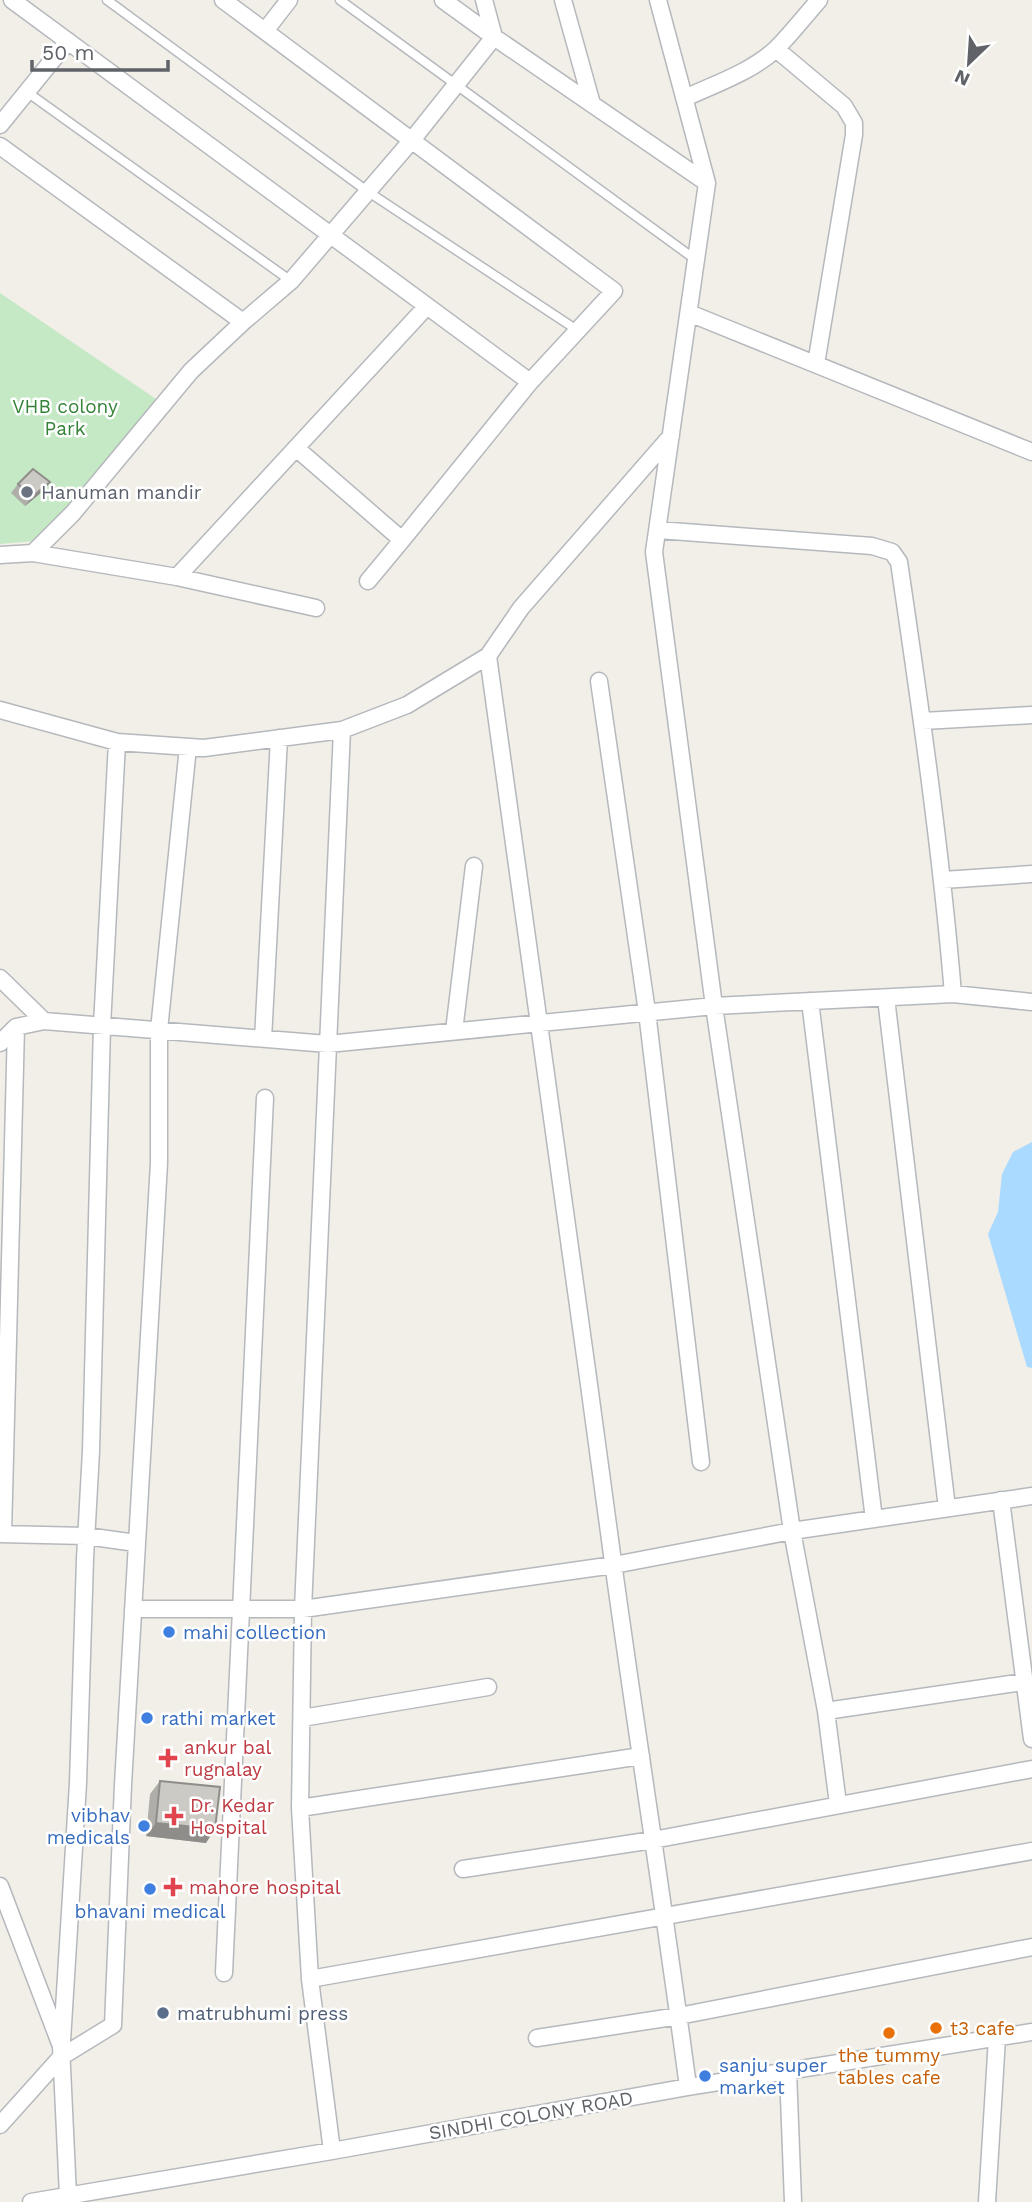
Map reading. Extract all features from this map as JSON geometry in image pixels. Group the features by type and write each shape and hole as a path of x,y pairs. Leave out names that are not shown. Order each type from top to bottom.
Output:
{"street":[{"path":"12,0 530,382"},
{"path":"223,0 614,291 530,382 368,581"},
{"path":"265,31 289,0"},
{"path":"443,0 707,183"},
{"path":"484,0 494,37"},
{"path":"563,0 592,104"},
{"path":"658,0 707,183 654,552 714,1006 792,1531 826,1711 838,1804"},
{"path":"685,98 755,64 776,49 819,0"},
{"path":"33,553 73,513 191,371 291,281 412,140 494,37"},
{"path":"0,125 68,41"},
{"path":"776,49 844,106 854,123 816,365"},
{"path":"0,146 243,322"},
{"path":"177,577 427,306"},
{"path":"689,313 1032,452"},
{"path":"0,710 117,742 204,748 342,730 407,705 488,656 521,608 671,436"},
{"path":"296,448 402,540"},
{"path":"658,530 872,546 892,552 899,562 943,880 953,994"},
{"path":"0,555 33,553 177,577 316,608"},
{"path":"488,656 688,2087"},
{"path":"599,681 647,1012 701,1462"},
{"path":"923,721 1032,715"},
{"path":"331,2151 310,1979 300,1808 303,1609 342,730"},
{"path":"263,1039 279,738"},
{"path":"61,2057 78,1783 91,1451 102,1026 117,742"},
{"path":"0,2125 61,2057 113,2025 132,1609 159,1163 159,1030 188,747"},
{"path":"454,1031 474,866"},
{"path":"943,880 1032,874"},
{"path":"0,978 44,1021"},
{"path":"0,1044 16,1027 44,1021 328,1044 714,1006 953,994 1032,1002"},
{"path":"886,998 947,1508"},
{"path":"810,1001 874,1519"},
{"path":"16,1027 1,1534 86,1536 136,1543"},
{"path":"224,1973 264,1098"},
{"path":"132,1609 303,1609 614,1565 792,1531 1032,1496"},
{"path":"1001,1500 1023,1682 1030,1706 1032,1739"},
{"path":"826,1711 1023,1682"},
{"path":"302,1718 488,1687"},
{"path":"300,1808 641,1756"},
{"path":"463,1869 653,1840 1032,1769"},
{"path":"310,1979 1032,1851"},
{"path":"0,1886 61,2046 68,2196"},
{"path":"537,2038 679,2016 1032,1947"},
{"name":"SINDHI COLONY ROAD","path":"32,2202 688,2087 1032,2032"},
{"path":"987,2202 997,2038"},
{"path":"788,2071 793,2202"}],"lane":[{"path":"107,0 367,191 578,330"},
{"path":"340,0 696,260"},
{"path":"27,92 291,281"}],"green space":[{"name":"VHB colony Park","path":"0,293 156,399 156,412 46,540 0,544"}],"water":[{"path":"1032,1142 1032,1368 1027,1367 988,1234 998,1212 1002,1174 1013,1152"}],"building":[{"path":"33,469 50,482 32,497 18,484"},
{"path":"160,1781 220,1787 215,1829 156,1823"}],"place":[{"name":"Hanuman mandir","path":"27,492"},
{"name":"mahi collection","path":"169,1632"},
{"name":"rathi market","path":"147,1718"},
{"name":"ankur bal rugnalay","path":"168,1758"},
{"name":"Dr. Kedar Hospital","path":"174,1816"},
{"name":"vibhav medicals","path":"144,1826"},
{"name":"mahore hospital","path":"173,1887"},
{"name":"bhavani medical","path":"150,1889"},
{"name":"matrubhumi press","path":"163,2013"},
{"name":"t3 cafe","path":"936,2028"},
{"name":"the tummy tables cafe","path":"889,2033"},
{"name":"sanju super market","path":"705,2076"}]}
